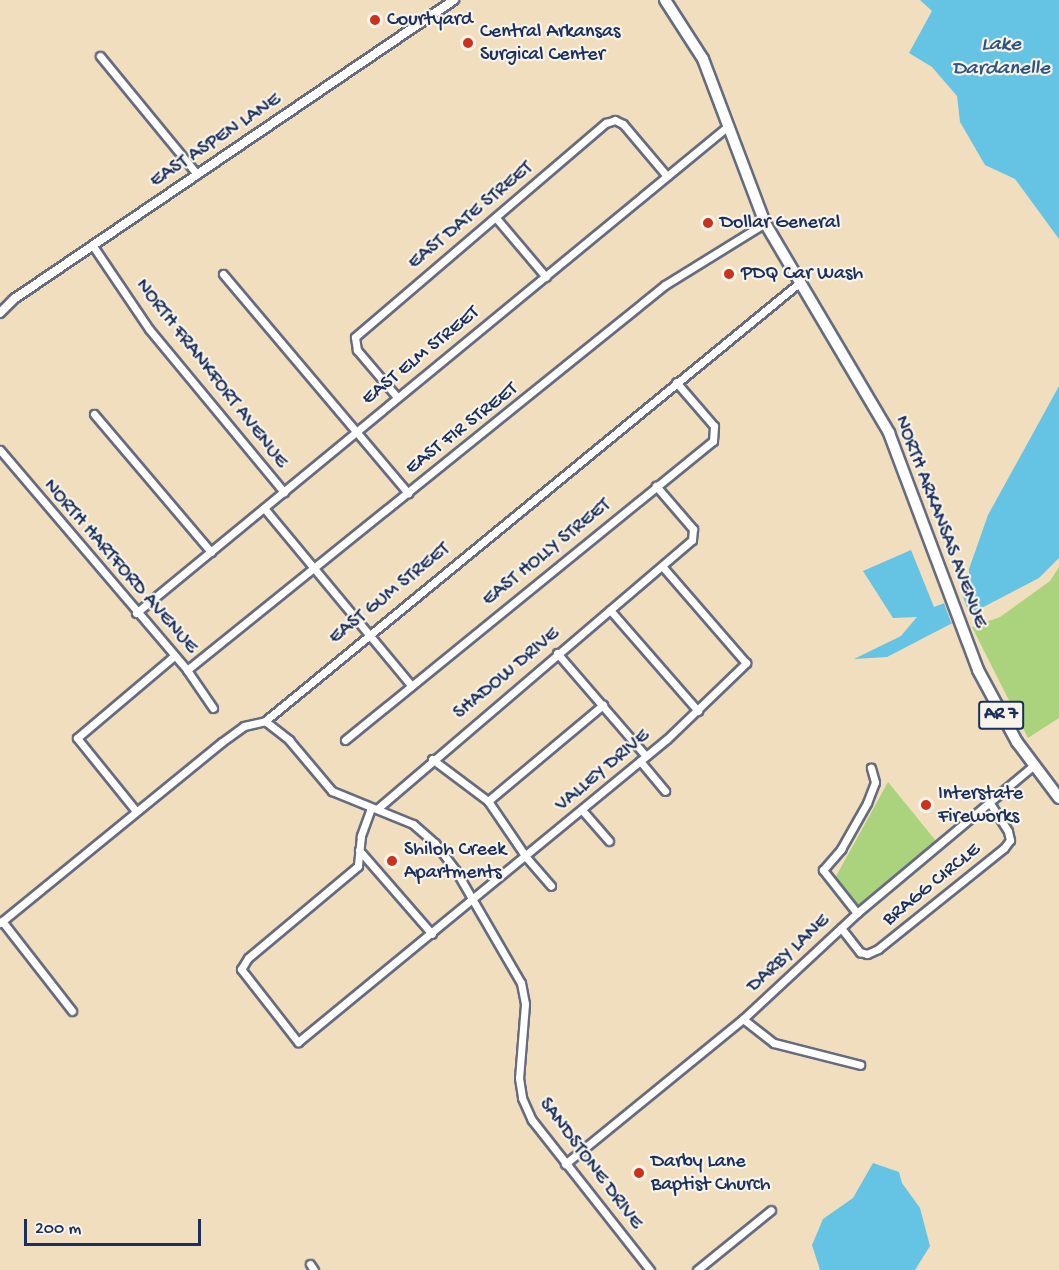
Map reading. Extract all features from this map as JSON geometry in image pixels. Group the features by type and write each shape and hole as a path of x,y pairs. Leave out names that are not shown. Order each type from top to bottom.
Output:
{"main road":[{"name":"NORTH ARKANSAS AVENUE","path":"664,0 703,59 765,223 889,433 960,622 992,699 1033,766 1059,798"}],"street":[{"name":"EAST ASPEN LANE","path":"0,313 196,174 454,0"},
{"path":"100,56 196,174"},
{"name":"EAST DATE STREET","path":"397,397 353,343 355,337 606,123 615,120 667,176"},
{"name":"EAST ELM STREET","path":"136,613 728,126"},
{"path":"496,218 546,276"},
{"name":"EAST FIR STREET","path":"187,670 665,285 765,223"},
{"name":"NORTH FRANKFORT AVENUE","path":"93,246 149,329 284,492"},
{"path":"223,274 408,493"},
{"name":"EAST GUM STREET","path":"1,922 244,726 265,721 368,634 799,283"},
{"name":"EAST HOLLY STREET","path":"345,740 713,441 717,434 714,426 676,382"},
{"path":"94,414 211,552"},
{"name":"NORTH HARTFORD AVENUE","path":"0,450 136,613 187,670 213,708"},
{"name":"SHADOW DRIVE","path":"374,809 662,566 695,535 693,529 657,486"},
{"path":"264,508 412,686"},
{"name":"VALLEY DRIVE","path":"359,850 358,866 248,958 241,969 298,1042 582,810 698,711 746,663 662,566"},
{"path":"610,610 698,711"},
{"path":"557,653 603,705 665,790"},
{"path":"136,811 77,738 174,656"},
{"path":"488,801 603,705"},
{"name":"SANDSTONE DRIVE","path":"265,721 290,740 332,791 374,809 399,816 424,832 475,899 521,983 525,1004 519,1078 522,1098 531,1120 650,1270"},
{"path":"432,759 488,801 526,857 551,886"},
{"name":"DARBY LANE","path":"565,1164 743,1019 857,913 1033,766"},
{"path":"857,913 823,870 840,849 867,803 874,782 871,768"},
{"name":"BRAGG CIRCLE","path":"842,928 860,952 873,952 1004,848 1010,840 1008,831 989,802"},
{"path":"374,809 359,850 432,934"},
{"path":"582,810 609,841"},
{"path":"1,922 72,1011"},
{"path":"743,1019 774,1043 860,1065"},
{"path":"697,1270 771,1210"}],"green space":[{"path":"1059,567 1059,718 1028,738 972,627 1000,617 1050,581"},
{"path":"888,782 936,841 858,907 835,878"}],"water":[{"name":"Lake Dardanelle","path":"920,0 1059,0 1059,239 1015,179 985,165 960,122 957,96 932,67 909,53 932,11"},
{"path":"1059,386 1059,558 1039,578 887,657 854,659 901,636 917,617 893,618 863,571 911,550 934,607 969,594 969,569 988,515"},
{"path":"873,1163 899,1172 902,1183 920,1208 930,1246 915,1270 820,1270 812,1245 823,1219 853,1198"}],"pier":[{"path":"962,594 970,616 951,622 943,601"}],"place":[{"name":"Courtyard","path":"375,20"},
{"name":"Central Arkansas Surgical Center","path":"468,43"},
{"name":"Dollar General","path":"708,223"},
{"name":"PDQ Car Wash","path":"729,274"},
{"name":"Interstate Fireworks","path":"926,805"},
{"name":"Shiloh Creek Apartments","path":"392,861"},
{"name":"Darby Lane Baptist Church","path":"639,1173"}]}
